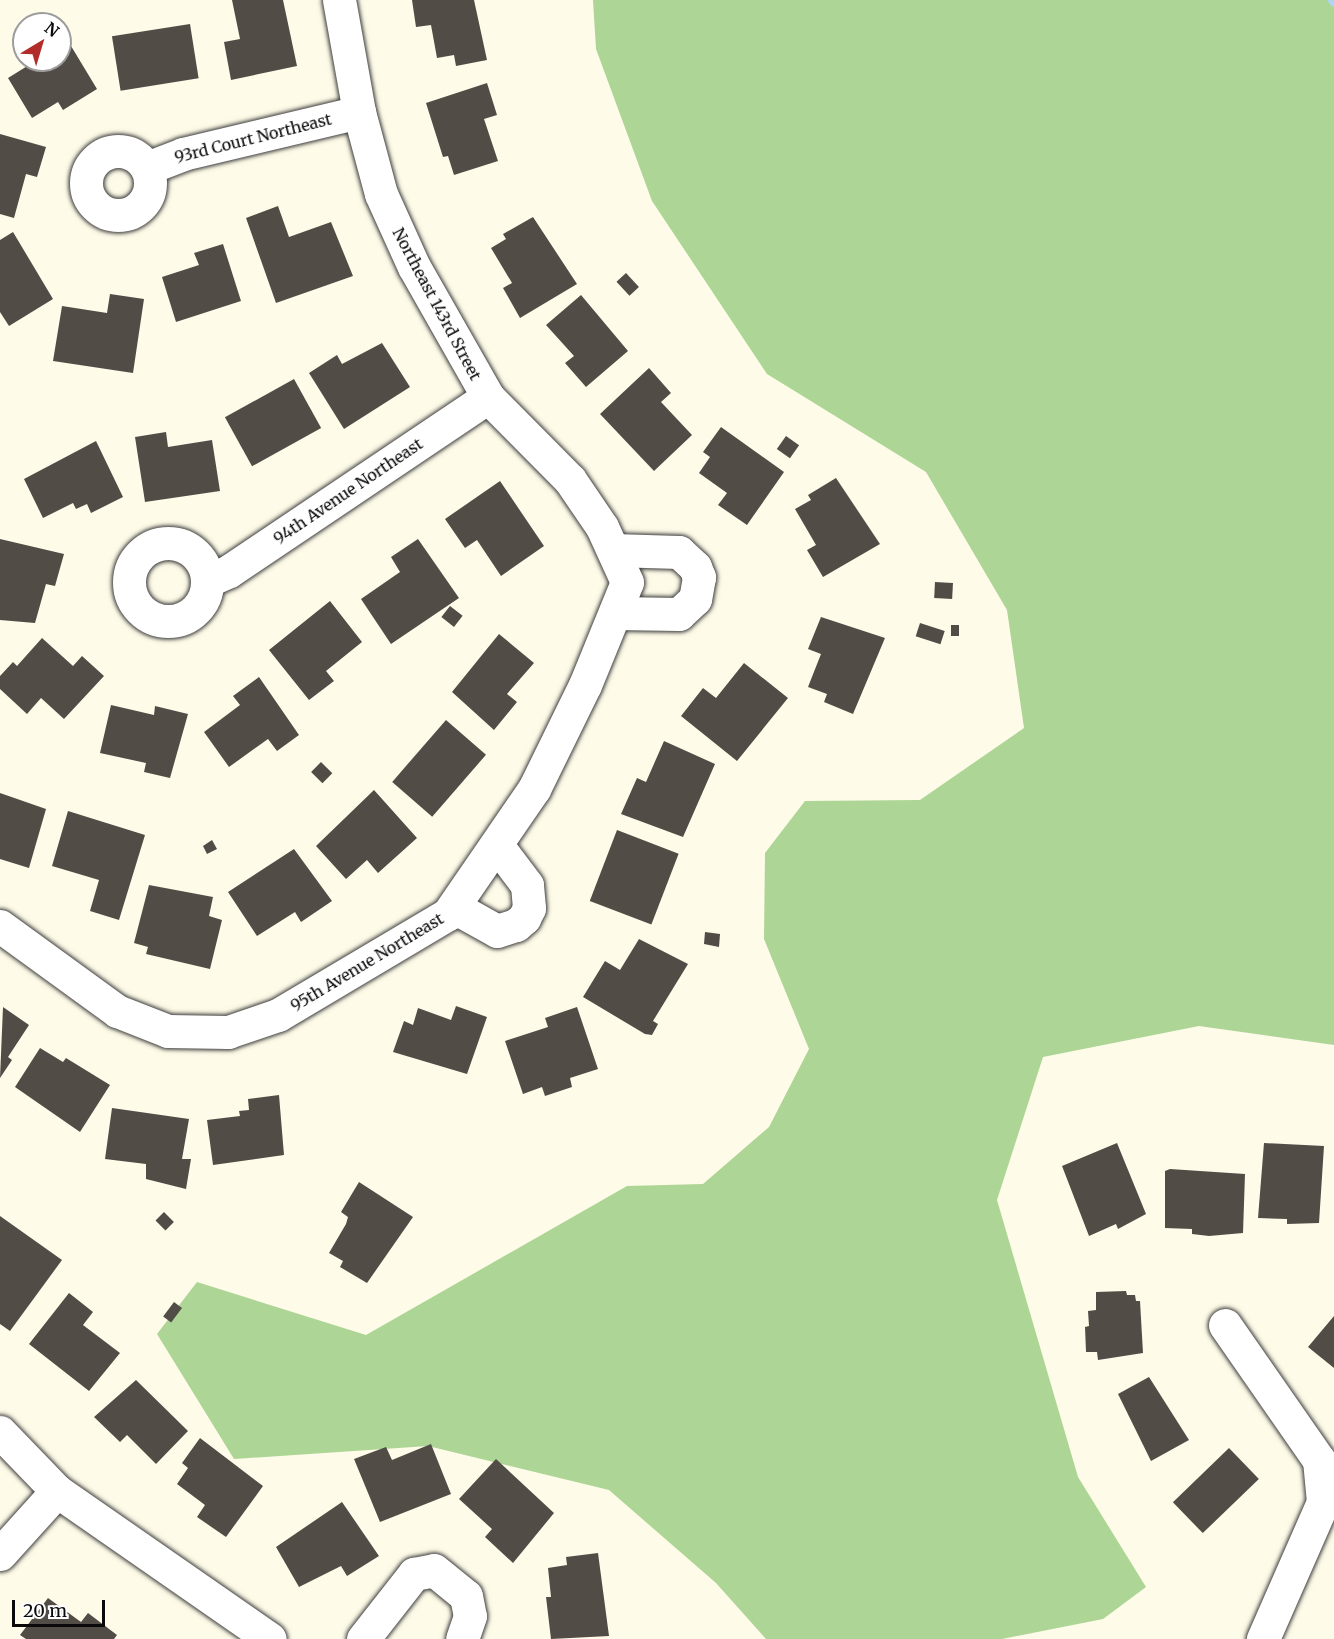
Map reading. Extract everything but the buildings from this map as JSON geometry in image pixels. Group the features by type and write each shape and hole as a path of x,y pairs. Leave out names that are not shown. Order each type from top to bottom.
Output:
{"street":[{"name":"Northeast 143rd Street","path":"339,0 359,112 381,194 414,267 488,398"},
{"name":"93rd Court Northeast","path":"147,168 183,154 359,112"},
{"name":"95th Avenue Northeast","path":"0,926 117,1011 168,1031 228,1032 278,1015 448,914 534,789 585,684 627,582 613,550 570,480 488,398"},
{"name":"94th Avenue Northeast","path":"207,581 228,571 488,398"},
{"path":"613,550 679,552 695,567 699,577 695,599 679,614 615,613"},
{"name":"95th Avenue Northeast","path":"454,907 497,931 516,925 524,918 529,908 526,885 496,844"},
{"path":"1225,1325 1319,1460 1327,1468 1323,1502 1263,1639"},
{"path":"0,1432 57,1491 270,1639"},
{"path":"0,1554 57,1491"},
{"path":"363,1639 414,1574 434,1570 466,1596 470,1616 462,1639"}],"green space":[{"path":"593,0 1334,0 1334,1045 1199,1026 1043,1057 997,1200 1078,1477 1146,1587 1103,1619 1002,1639 766,1639 716,1583 609,1490 428,1446 234,1459 157,1334 197,1282 366,1335 627,1186 703,1184 769,1127 809,1049 764,939 765,853 805,801 920,800 1024,728 1007,610 926,472 767,374 652,201 596,49"}]}
